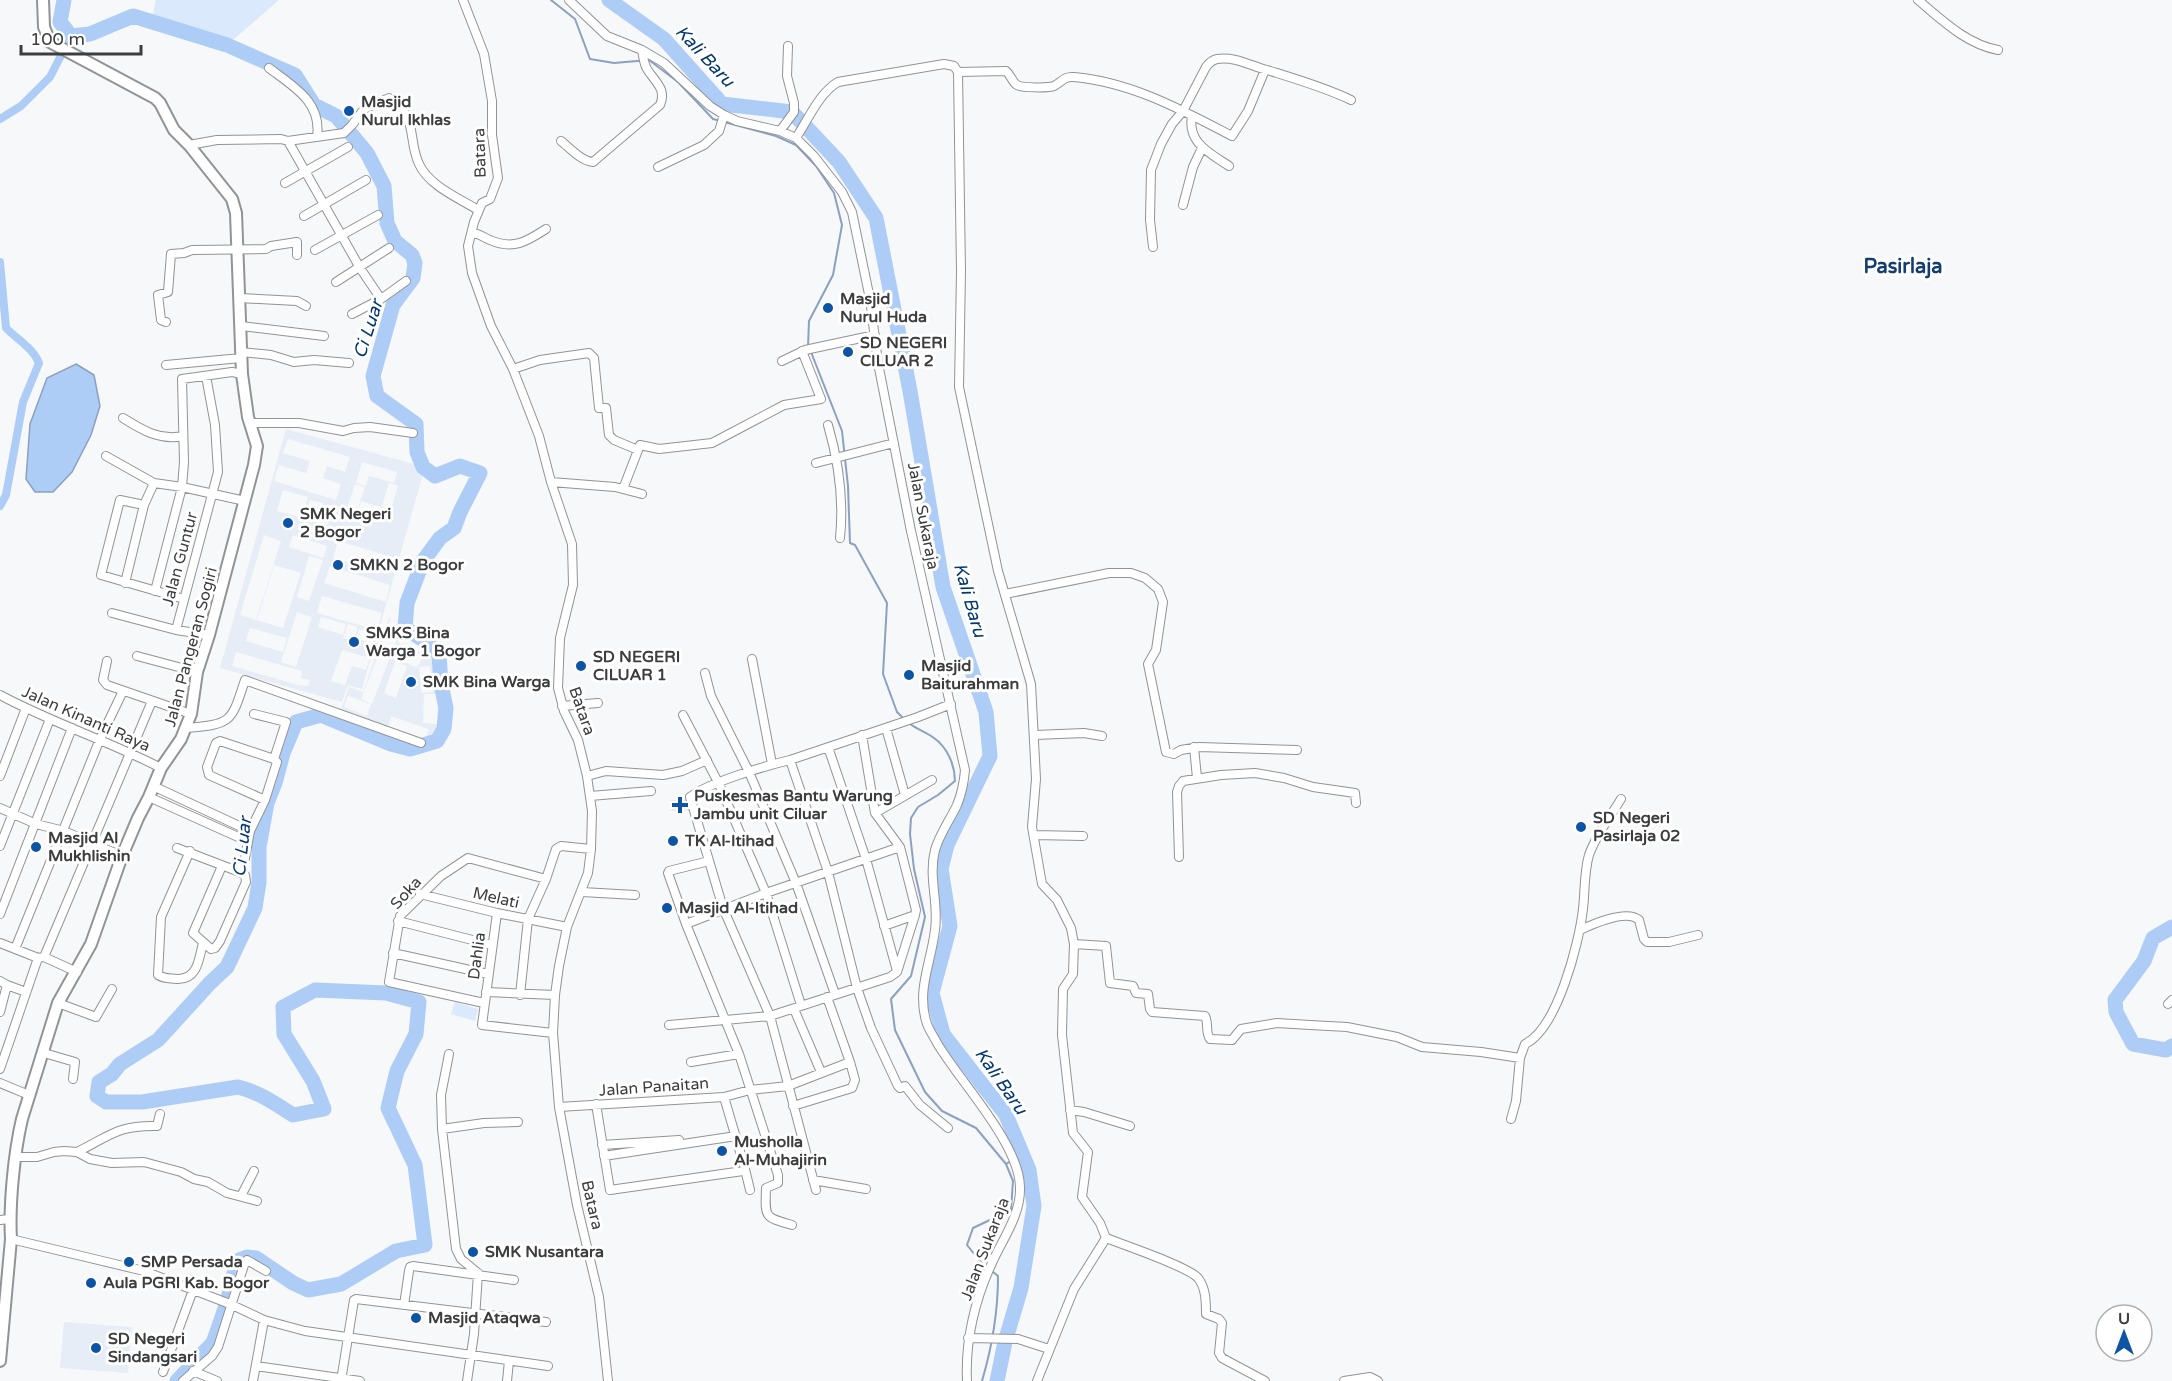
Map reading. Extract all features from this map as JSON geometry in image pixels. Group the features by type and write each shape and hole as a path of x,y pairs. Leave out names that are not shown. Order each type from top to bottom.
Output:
{"street":[{"name":"Jalan Pangeran Sogiri","path":"0,1361 11,1239 5,1219 17,1157 18,1135 29,1095 58,1003 94,938 122,856 138,818 161,768 181,739 191,714 197,672 245,501 257,447 242,374 236,213 232,199 189,145 174,130 155,98 50,42 46,36 43,0"},
{"name":"Batara","path":"463,0 482,47 488,71 498,178 490,199 482,203 478,210 468,246 472,273 491,326 513,369 539,436 551,482 572,544 573,585 560,638 558,688 562,706 578,740 587,776 592,811 591,849 588,873 567,927 555,995 553,1033 559,1107 577,1205 599,1297 608,1381"},
{"name":"Jalan Sukaraja","path":"569,0 607,36 664,63 723,117 780,131 796,138 842,192 852,212 870,299 878,363 894,443 926,599 965,770 963,787 936,846 932,864 932,885 936,910 935,930 923,981 922,1004 927,1025 946,1059 997,1129 1013,1160 1020,1183 1018,1212 992,1262 968,1338 967,1381"},
{"path":"1918,0 1958,33 1998,50"},
{"path":"780,131 794,112 795,103 787,76 788,46"},
{"path":"561,141 588,162 593,162 660,105 663,98 662,91 646,68 643,53"},
{"path":"1153,247 1150,220 1151,170 1172,124 1183,111 1211,61 1234,60 1292,77 1351,100"},
{"path":"796,138 830,87 837,82 944,64 954,66 958,72 961,271 959,387 1005,594 1031,684 1036,779 1032,827 1042,884 1057,900 1071,928 1074,944 1073,974 1063,989 1062,1035 1073,1133 1088,1152 1082,1197 1100,1223 1106,1238 1170,1262 1197,1277 1206,1295 1206,1314 1219,1318 1222,1323 1219,1353 1222,1358 1265,1381"},
{"path":"269,68 309,100 317,120 317,137"},
{"path":"958,72 1006,71 1017,85 1047,88 1055,86 1068,77 1098,80 1145,94 1232,136 1248,111 1265,70"},
{"path":"189,145 217,140 281,139 288,141 344,133 364,109 391,99 409,119 419,163 432,181 478,210"},
{"path":"1192,116 1191,132 1202,148 1230,166"},
{"path":"658,167 704,145 719,130 723,117"},
{"path":"288,141 360,268 381,299"},
{"path":"285,183 348,147"},
{"path":"1183,205 1193,167 1202,148"},
{"path":"304,216 366,180"},
{"path":"315,250 378,215"},
{"path":"472,233 482,234 488,240 511,245 525,243 546,229"},
{"path":"166,322 161,320 158,295 168,292 171,254 192,250 266,249 271,246 297,242 297,255"},
{"path":"336,282 389,248"},
{"path":"352,314 381,299 406,281"},
{"path":"239,298 297,302 306,306"},
{"path":"241,326 324,336"},
{"path":"782,361 807,349 875,335"},
{"path":"513,369 540,360 589,353 594,358 599,408 606,408 609,435 614,440 639,448 659,449 712,443 784,405 821,399 807,349"},
{"path":"166,365 241,355 272,355 294,362 314,360 350,363"},
{"path":"154,591 182,487 182,379 232,372 242,374"},
{"name":"Jalan Guntur","path":"176,630 218,472 213,407 206,376"},
{"path":"123,418 140,429 163,438 183,436"},
{"path":"251,423 299,423 343,431 370,428 413,434"},
{"path":"828,425 839,458 843,507 840,538"},
{"path":"816,463 894,443"},
{"path":"623,489 639,448"},
{"path":"106,456 154,483 245,501"},
{"path":"551,482 623,489 642,494"},
{"path":"124,583 144,506 154,483"},
{"path":"144,506 122,499 119,502 101,575 184,599"},
{"path":"1005,594 1109,573 1131,573 1145,578 1158,589 1163,602 1156,650 1148,664 1165,751 1173,754 1194,747 1297,750"},
{"path":"112,613 176,630 209,635"},
{"path":"137,656 197,672"},
{"path":"752,659 772,764"},
{"path":"107,661 104,683 191,714"},
{"path":"705,673 711,696 748,772 796,882 855,1080 852,1088 793,1106"},
{"path":"186,728 224,722 231,717 245,680 421,743"},
{"path":"15,949 100,739 123,690"},
{"name":"Jalan Kinanti Raya","path":"0,695 161,768"},
{"path":"0,1070 26,992 152,701"},
{"path":"562,706 598,704"},
{"path":"816,1190 770,1016 723,908 690,797 748,772 886,728 951,704"},
{"path":"0,776 26,708"},
{"path":"254,714 285,721 274,759"},
{"path":"684,715 719,784 766,893 798,1007 821,1072"},
{"path":"0,846 50,719"},
{"path":"0,914 72,728"},
{"path":"886,728 905,795"},
{"path":"1035,735 1084,733 1102,736"},
{"path":"669,1025 770,1016 890,977 897,972 915,915 900,847 875,813 862,735"},
{"path":"237,872 244,858 250,831 265,800 277,762 222,741 216,743 207,767 209,775 265,800"},
{"path":"828,747 866,858 897,972"},
{"path":"1194,747 1197,778"},
{"path":"587,776 606,771 663,775 682,771 707,760"},
{"path":"790,760 828,872 857,988 871,1028 898,1086 900,1088 905,1086 920,1105 948,1128"},
{"path":"1179,857 1179,786 1183,782 1242,772 1272,775 1313,787 1355,793 1356,803"},
{"path":"875,813 932,780"},
{"path":"153,786 250,831"},
{"path":"590,796 651,791"},
{"path":"149,797 248,841"},
{"path":"1511,1119 1516,1101 1520,1058 1525,1044 1533,1041 1550,1020 1561,995 1580,930 1589,856 1621,799"},
{"path":"0,808 36,824 64,831 122,856"},
{"path":"1034,835 1083,836"},
{"path":"686,924 723,908 900,847"},
{"path":"177,848 190,851 244,875 246,882 220,941 211,949 193,933 222,866"},
{"path":"520,994 528,919 558,848 591,849"},
{"path":"190,851 161,917 158,975 182,979 191,976 196,971 203,943"},
{"name":"Soka","path":"484,1003 389,982 400,915 441,876 468,858 546,879"},
{"path":"709,861 668,873 686,924 739,1054 778,1175 778,1183 766,1188 766,1214 772,1219 792,1225"},
{"path":"582,892 635,895"},
{"name":"Melati","path":"420,894 567,927"},
{"name":"Dahlia","path":"484,1003 497,913"},
{"path":"884,926 915,915"},
{"path":"1580,930 1598,921 1632,916 1639,920 1647,942 1669,942 1698,935"},
{"path":"398,921 492,945"},
{"path":"0,943 77,972"},
{"path":"1074,944 1106,946 1110,982 1133,986 1136,993 1148,994 1152,1012 1205,1016 1208,1020 1210,1039 1232,1040 1241,1029 1277,1023 1299,1024 1347,1027 1397,1037 1422,1047 1520,1058"},
{"path":"393,953 488,974"},
{"path":"0,1012 4,983 26,992"},
{"path":"58,1003 96,1017 112,989"},
{"path":"486,992 555,995"},
{"path":"484,1003 482,1022 485,1026 553,1033"},
{"path":"44,1053 75,1062 73,1079"},
{"path":"449,1054 441,1095 442,1129 456,1249 468,1267 478,1273"},
{"path":"691,1062 739,1054"},
{"name":"Jalan Panaitan","path":"559,1107 724,1097 750,1090 788,1086 850,1062"},
{"path":"0,1083 29,1095"},
{"path":"724,1097 750,1190"},
{"path":"596,1104 603,1156 611,1190 745,1169"},
{"path":"1070,1110 1130,1126"},
{"path":"17,1157 37,1157 54,1152 77,1152 118,1130 135,1125 157,1126 160,1114"},
{"path":"442,1129 484,1123 518,1122"},
{"path":"603,1156 736,1136"},
{"path":"602,1145 696,1139 704,1141"},
{"path":"77,1152 90,1159 112,1163 144,1162 181,1172 194,1179 208,1182 227,1193 257,1202"},
{"path":"241,1196 254,1171"},
{"path":"813,1180 866,1189"},
{"path":"1036,1381 1074,1289 1106,1238"},
{"path":"11,1239 144,1270 264,1320 305,1331 548,1366"},
{"path":"183,1381 212,1356 218,1347 245,1262 247,1260 266,1270"},
{"path":"405,1305 410,1267 417,1265 514,1280"},
{"path":"467,1381 476,1312 478,1273"},
{"path":"163,1372 194,1290"},
{"path":"341,1380 347,1337 356,1299 546,1322"},
{"path":"253,1381 264,1320"},
{"path":"968,1338 1021,1340 1049,1349"},
{"path":"507,1381 509,1361"},
{"path":"256,1366 360,1381"},
{"path":"193,1371 217,1381"},
{"path":"1344,1381 1370,1377 1378,1381"}],"shaded area":[{"path":"156,0 279,0 227,45 151,23"},
{"name":"SMKN 2 Bogor","path":"286,429 425,467 362,689 348,685 342,702 220,668","holes":["288,439 350,457 345,472 327,466 323,478 341,484 336,500 274,481 279,465 306,473 310,461 283,453","362,462 397,472 394,483 369,476 366,486 356,483","389,483 398,486 391,509 382,506","355,484 365,487 358,508 348,505","283,490 308,497 302,518 277,511","310,500 323,503 319,515 306,512","361,501 384,508 380,519 358,513","319,519 328,522 324,535 315,532","264,535 281,541 256,620 240,615","293,535 327,546 323,558 289,547","338,541 392,557 387,574 333,558","309,556 323,560 309,601 297,597","274,565 301,573 283,628 257,620","330,566 390,585 386,602 324,583","322,596 382,613 377,630 317,613","297,612 312,617 296,667 281,662","321,617 346,624 343,635 318,627","348,624 358,627 354,641 343,638","250,628 287,638 283,652 246,641","359,629 377,634 374,644 356,638","342,650 370,658 366,670 352,666 345,685 331,681","236,652 302,671 301,678 310,680 308,686 298,685 232,666"]},
{"name":"SMK Bina Warga","path":"389,618 406,624 398,643 432,657 444,696 442,726 435,745 340,713 349,687 363,692","holes":["391,619 402,624 396,638 385,633","386,635 397,639 372,704 361,699","398,646 423,656 417,668 393,657","395,662 407,666 396,698 384,693","430,666 433,692 422,693 419,667","424,694 438,694 437,724 423,723","348,696 371,704 367,716 344,707","391,716 429,729 425,740 388,727"]},
{"name":"Puskesmas Bantu Warung Jambu unit Ciluar","path":"688,799 690,810 671,811 670,800"},
{"path":"455,1002 478,1009 475,1021 451,1014"},
{"name":"SD Negeri Sindangsari","path":"64,1322 132,1327 128,1373 60,1368"}],"water":[{"path":"76,364 94,375 100,406 91,435 72,472 53,492 35,492 26,479 30,424 47,378"}],"waterway":[{"name":"Ci Luar","path":"64,0 60,22 71,36 90,34 133,16 227,45 295,75 314,105 336,116 367,153 384,186 387,223 395,241 412,255 415,263 413,278 393,305 373,376 377,396 416,424 417,452 423,467 435,476 460,466 480,473 454,528 440,538 423,561 407,603 405,628 428,643 439,655 441,684 446,708 444,729 437,741 410,749 391,744 321,715 296,722 267,803 259,847 259,882 255,908 227,967 158,1040 120,1064 112,1074 99,1082 97,1096 106,1102 142,1102 238,1087 260,1095 293,1115 324,1109 313,1081 284,1034 283,1007 315,990 386,993 419,1002 416,1034 397,1071 388,1108 415,1165 425,1245 396,1251 341,1284 308,1290 293,1283 256,1258 247,1257 239,1260 213,1343 177,1381"},
{"path":"551,0 575,19 590,59 614,63 649,60 678,82 713,119 776,136 796,145 816,166 834,193 842,225 833,275 809,321 808,347"},
{"name":"Kali Baru","path":"609,0 664,39 722,104 792,112 839,162 876,218 910,391 943,587 986,712 990,756 947,845 941,869 950,926 932,993 943,1034 1006,1115 1029,1170 1034,1206 1021,1288 1005,1342 997,1381"},
{"path":"0,119 21,106 50,77 71,36"},
{"path":"0,262 6,328 29,348 39,363 23,402 6,495 0,506"},
{"path":"811,352 842,431 848,486 850,543 855,545 887,603 883,674 897,712 904,719"},
{"path":"909,723 943,746 952,763 955,781 918,807 911,818 910,834 914,869 925,917 911,976 891,999 895,1030 925,1092 942,1111 976,1128 1006,1164 1013,1181 1011,1210 973,1228 967,1245 988,1268"},
{"path":"2172,927 2153,938 2144,961 2115,1000 2116,1012 2133,1044 2166,1050 2172,1046"},
{"path":"1006,1164 1023,1154"},
{"path":"982,1381 996,1316 998,1276 992,1271"}],"place":[{"name":"Masjid Nurul Ikhlas","path":"349,111"},
{"name":"Masjid Nurul Huda","path":"828,308"},
{"name":"SD NEGERI CILUAR 2","path":"848,352"},
{"name":"SMK Negeri 2 Bogor","path":"288,523"},
{"name":"SMKN 2 Bogor","path":"338,565"},
{"name":"SMKS Bina Warga 1 Bogor","path":"354,642"},
{"name":"SD NEGERI CILUAR 1","path":"581,666"},
{"name":"Masjid Baiturahman","path":"909,675"},
{"name":"SMK Bina Warga","path":"411,682"},
{"name":"Puskesmas Bantu Warung Jambu unit Ciluar","path":"680,805"},
{"name":"SD Negeri Pasirlaja 02","path":"1581,827"},
{"name":"TK Al-Itihad","path":"673,841"},
{"name":"Masjid Al Mukhlishin","path":"36,847"},
{"name":"Masjid Al-Itihad","path":"667,908"},
{"name":"Musholla Al-Muhajirin","path":"722,1151"},
{"name":"SMK Nusantara","path":"473,1252"},
{"name":"SMP Persada","path":"129,1262"},
{"name":"Aula PGRI Kab. Bogor","path":"91,1283"},
{"name":"Masjid Ataqwa","path":"416,1318"},
{"name":"SD Negeri Sindangsari","path":"96,1348"}],"district":[{"name":"Pasirlaja","path":"1903,267"}]}
